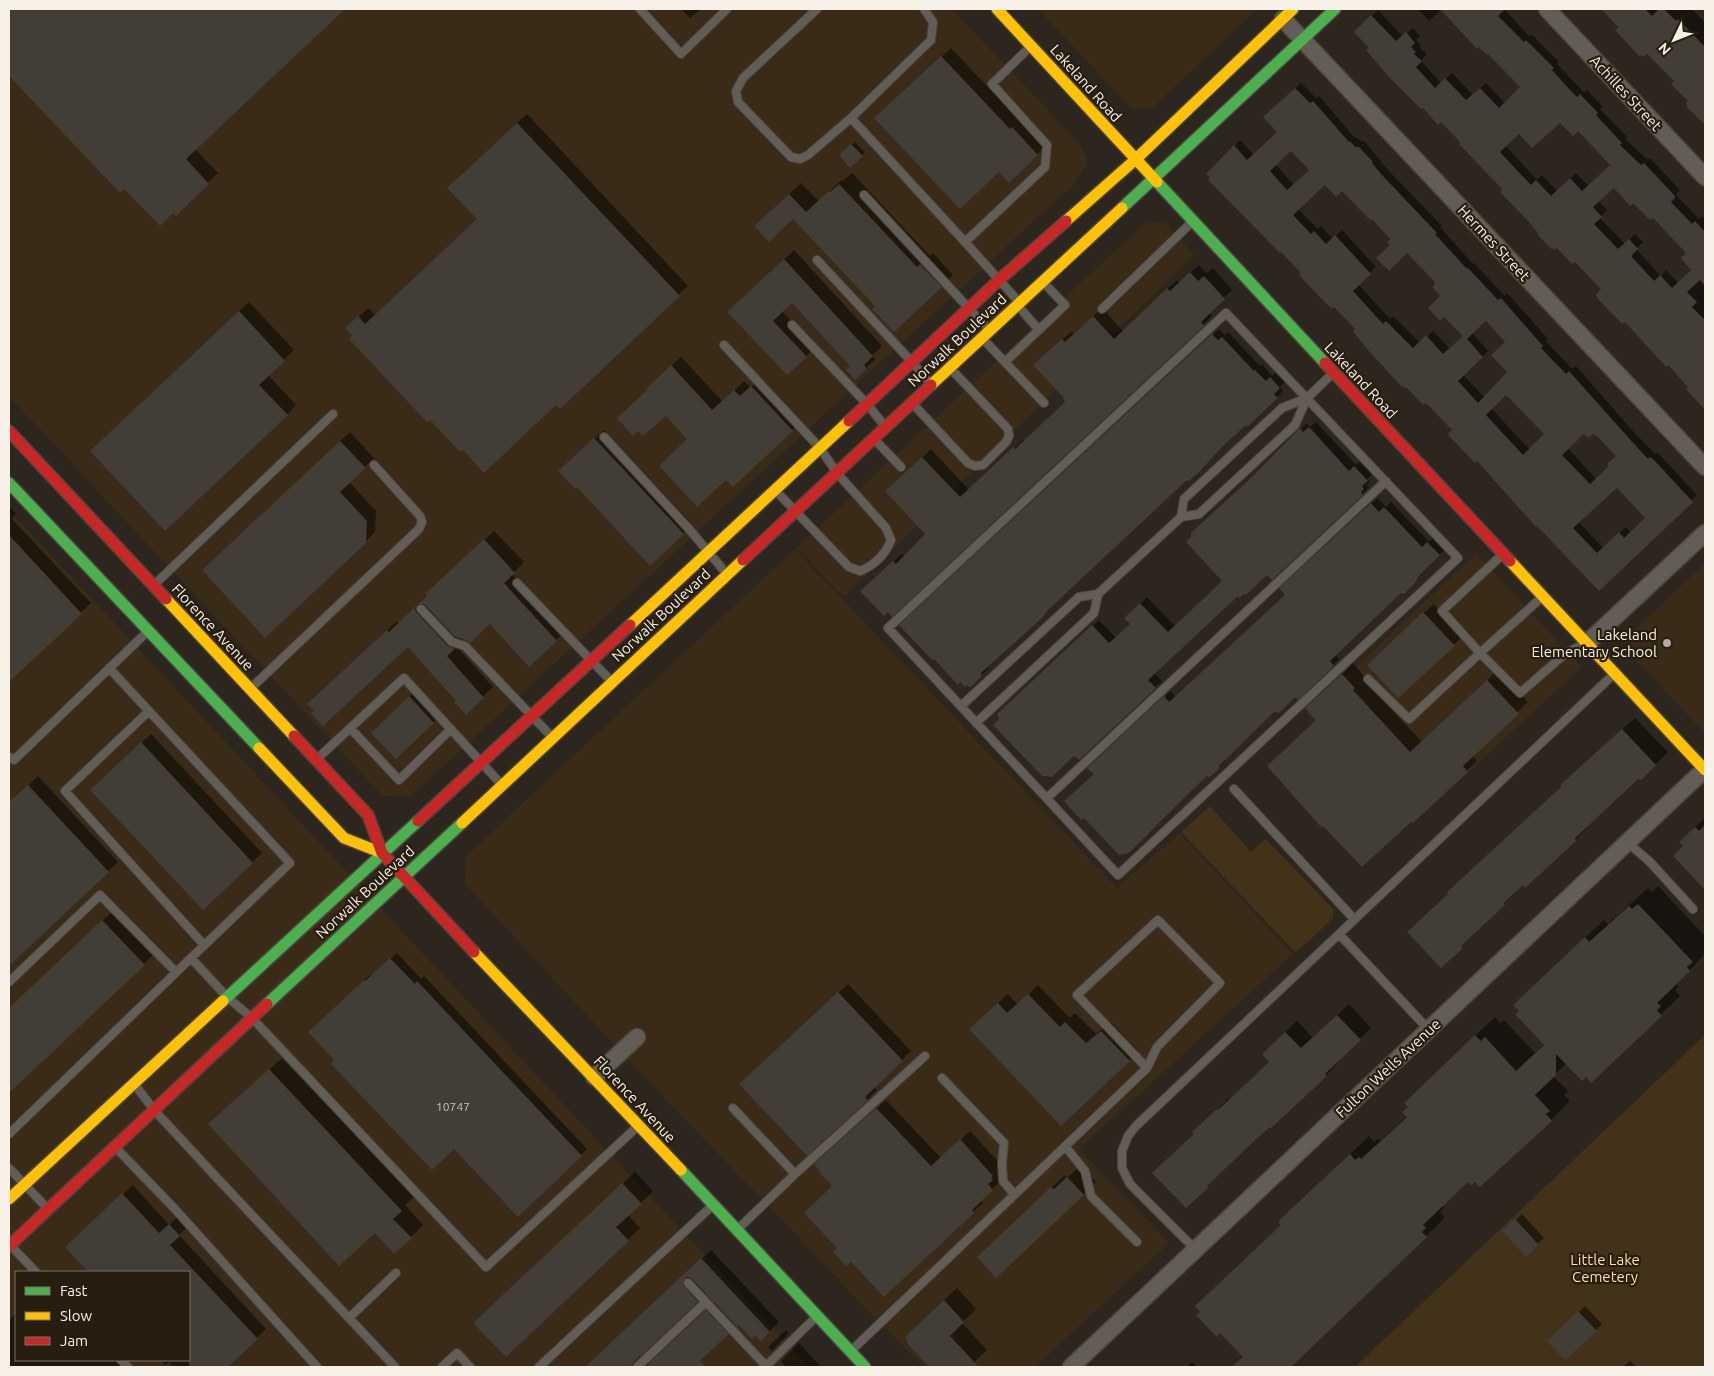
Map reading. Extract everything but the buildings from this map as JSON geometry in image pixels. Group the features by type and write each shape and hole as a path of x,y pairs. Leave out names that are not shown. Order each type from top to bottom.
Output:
{"main road":[{"name":"Lakeland Road","path":"997,9 1192,222 1544,595 1705,769"},
{"name":"Norwalk Boulevard","path":"9,1245 1335,9"},
{"name":"Norwalk Boulevard","path":"9,1199 382,853 532,717 999,280 1136,159 1288,14"},
{"name":"Florence Avenue","path":"9,430 368,815 382,853 402,877 594,1077 866,1367"},
{"name":"Florence Avenue","path":"9,483 344,838 382,853"}],"street":[{"name":"Achilles Street","path":"1547,9 1705,177"},
{"name":"Hermes Street","path":"1288,14 1302,39 1705,467"},
{"path":"1588,642 1705,533"},
{"name":"Fulton Wells Avenue","path":"1071,1367 1705,769"},
{"path":"594,1077 637,1037"}],"lane":[{"path":"640,9 680,54 727,9"},
{"path":"817,9 743,78 736,91 738,102 791,156 800,159 808,155 851,118 931,40 933,22 924,9"},
{"path":"965,242 1045,167 1048,144 992,84 1032,46"},
{"path":"851,118 999,280 1039,330"},
{"path":"864,195 969,309 1005,362 1044,403"},
{"path":"1102,309 1192,222"},
{"path":"817,260 931,385"},
{"path":"1005,362 1065,305 1042,281"},
{"path":"1226,313 1307,398 1458,558 1118,875 888,628 1226,313"},
{"path":"792,325 867,404 885,427"},
{"path":"724,345 820,448 837,473 886,528 891,540 886,551 871,567 860,571 849,567 776,490"},
{"path":"912,403 968,463 975,466 983,465 1006,442 1009,436 1008,429 950,367"},
{"path":"1180,517 1184,499 1282,408 1307,398 1334,373"},
{"path":"961,706 1078,597 1098,594 1180,517 1199,514 1295,424 1307,398"},
{"path":"154,585 333,414"},
{"path":"604,437 727,574"},
{"path":"874,438 901,467"},
{"path":"250,689 419,529 422,522 420,516 374,465"},
{"path":"1047,798 1386,481"},
{"path":"1504,553 1442,611 1480,653 1520,693 1566,653 1588,642"},
{"path":"517,583 612,682"},
{"path":"976,723 1094,613 1098,594"},
{"path":"1368,679 1409,719 1544,595"},
{"path":"421,609 452,642 464,646 552,737"},
{"path":"9,757 14,760 148,630"},
{"path":"9,1134 290,863 109,668"},
{"path":"1196,1250 1130,1184 1122,1168 1122,1150 1128,1136 1136,1126 1616,672"},
{"path":"317,759 404,678 501,785"},
{"path":"149,711 65,791 204,945"},
{"path":"350,728 399,780 451,729"},
{"path":"1234,789 1354,919"},
{"path":"1627,842 1650,862 1692,909"},
{"path":"9,982 100,895 176,972"},
{"path":"850,1351 1147,1068 1157,1047 1220,983 1158,920 1077,995 1147,1068"},
{"path":"1339,934 1429,1030"},
{"path":"191,958 227,997 252,1018 486,1267 639,1125"},
{"path":"737,1230 924,1056"},
{"path":"942,1078 1004,1143 1003,1181 1014,1194"},
{"path":"134,1083 154,1110 394,1367"},
{"path":"733,1108 795,1174"},
{"path":"1065,1146 1085,1171 1091,1196 1137,1242"},
{"path":"114,1147 174,1208 317,1367"},
{"path":"9,1168 48,1210"},
{"path":"539,1367 714,1205"},
{"path":"9,1245 35,1271"},
{"path":"350,1318 396,1273"},
{"path":"688,1283 767,1367 818,1316"},
{"path":"637,1367 706,1302"},
{"path":"442,1367 457,1353 470,1367"}],"shaded area":[{"path":"9,9 952,9 1082,146 1088,162 1075,183 410,797 383,796 9,396"},
{"path":"1038,9 1257,9 1151,109 1131,108"},
{"path":"1145,223 1165,223 1194,255 844,597 796,548"},
{"path":"9,510 809,1367 9,1367"},
{"path":"795,549 1117,888 1179,833 1293,954 1079,1149 1169,1243 1035,1367 924,1367 646,1079 465,884 466,856"},
{"path":"1476,554 1582,667 1411,825 1306,713"},
{"name":"Lakeland Elementary School","path":"1705,563 1705,733 1629,653 1630,634"}],"green space":[{"path":"1210,806 1251,852 1266,839 1333,909 1333,918 1295,952 1181,832"},
{"name":"Little Lake Cemetery","path":"1705,1035 1705,1367 1355,1367"}],"traffic: fast":[{"path":"1122,208 1335,9"},
{"path":"1157,182 1325,363"},
{"path":"9,483 259,748"},
{"path":"223,1001 418,821"},
{"path":"267,1004 462,823"},
{"path":"681,1170 865,1367"}],"traffic: slow":[{"path":"997,9 1157,182"},
{"path":"1066,221 1136,159 1293,9"},
{"path":"931,385 1122,208"},
{"path":"630,625 849,421"},
{"path":"462,823 743,560"},
{"path":"1510,561 1705,770"},
{"path":"166,599 294,736"},
{"path":"259,748 344,838 382,853"},
{"path":"474,952 681,1170"},
{"path":"9,1199 223,1001"}],"traffic: jam":[{"path":"849,421 999,280 1066,221"},
{"path":"1325,363 1510,561"},
{"path":"743,560 931,385"},
{"path":"9,431 166,599"},
{"path":"418,821 630,625"},
{"path":"294,736 368,815 382,853 474,952"},
{"path":"9,1246 267,1004"}],"place":[{"name":"Lakeland Elementary School","path":"1667,643"}]}
